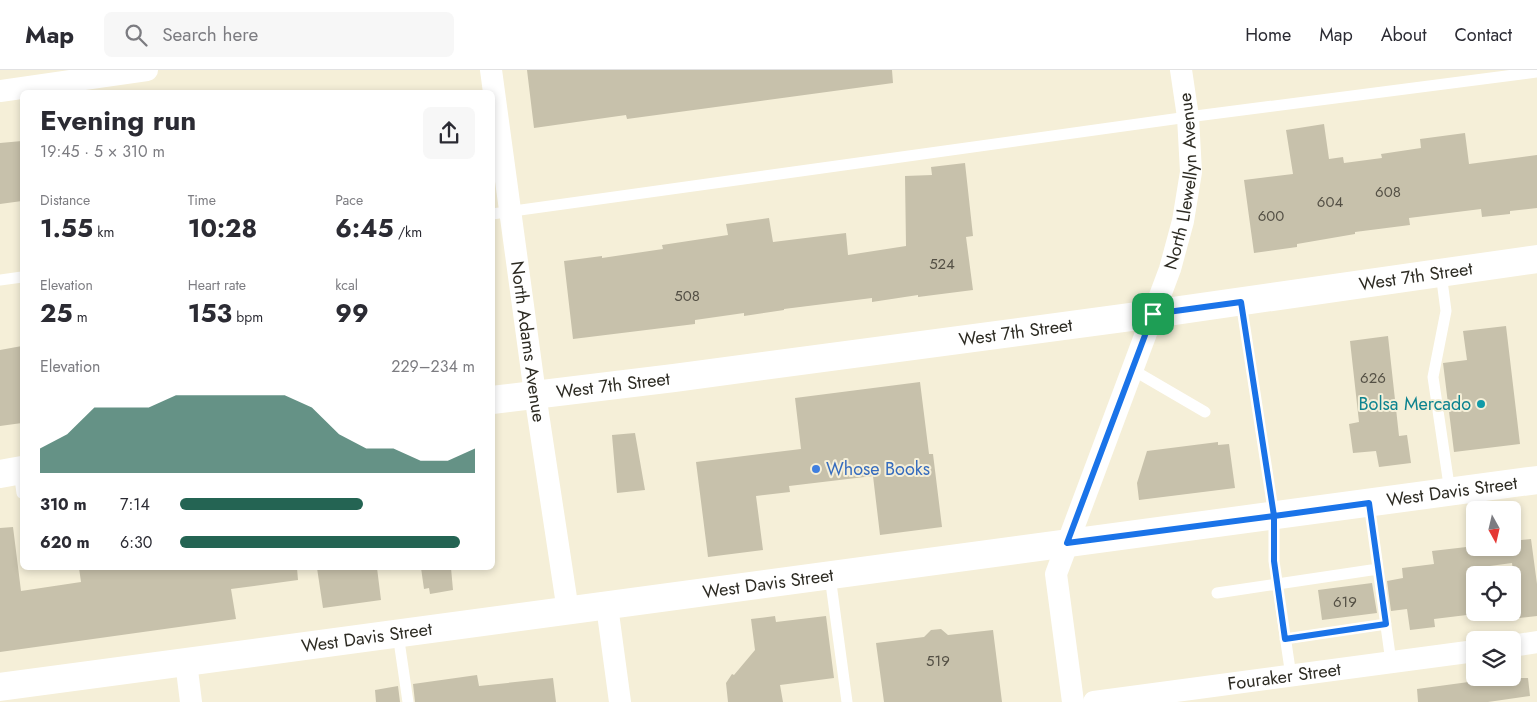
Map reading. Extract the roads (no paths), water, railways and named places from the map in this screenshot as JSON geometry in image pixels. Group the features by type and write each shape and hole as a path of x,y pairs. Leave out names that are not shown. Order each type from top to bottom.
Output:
{"main road":[{"name":"West 7th Street","path":"495,400 694,376 1241,302 1537,259"},
{"name":"West Davis Street","path":"0,687 1537,480"}],"street":[{"path":"0,91 42,77 147,70"},
{"name":"North Adams Avenue","path":"491,70 493,90"},
{"name":"North Llewellyn Avenue","path":"1073,702 1056,574 1170,269 1183,221 1191,172 1188,117 1181,70"},
{"name":"North Adams Avenue","path":"495,122 502,213 536,394 568,611"},
{"path":"606,606 620,702"},
{"path":"1521,645 1537,642"},
{"name":"Fouraker Street","path":"1094,702 1466,652"},
{"path":"186,662 191,702"}],"lane":[{"path":"502,213 1188,117 1537,72"},
{"path":"1441,273 1446,311 1432,377 1450,492"},
{"path":"0,280 20,277"},
{"path":"1241,302 1274,516 1274,561 1290,676"},
{"path":"1133,370 1206,412"},
{"path":"1369,503 1391,662"},
{"path":"1217,593 1278,584 1324,583 1339,575 1378,569"},
{"path":"1355,573 1357,585"},
{"path":"1339,575 1341,587"},
{"path":"830,576 847,702"},
{"path":"1361,615 1363,627"},
{"path":"1346,617 1348,630"},
{"path":"1329,619 1330,632"},
{"path":"1285,639 1386,624"},
{"path":"398,634 408,702"}],"place":[{"name":"Bolsa Mercado","path":"1481,404"},
{"name":"Whose Books","path":"816,469"}]}
